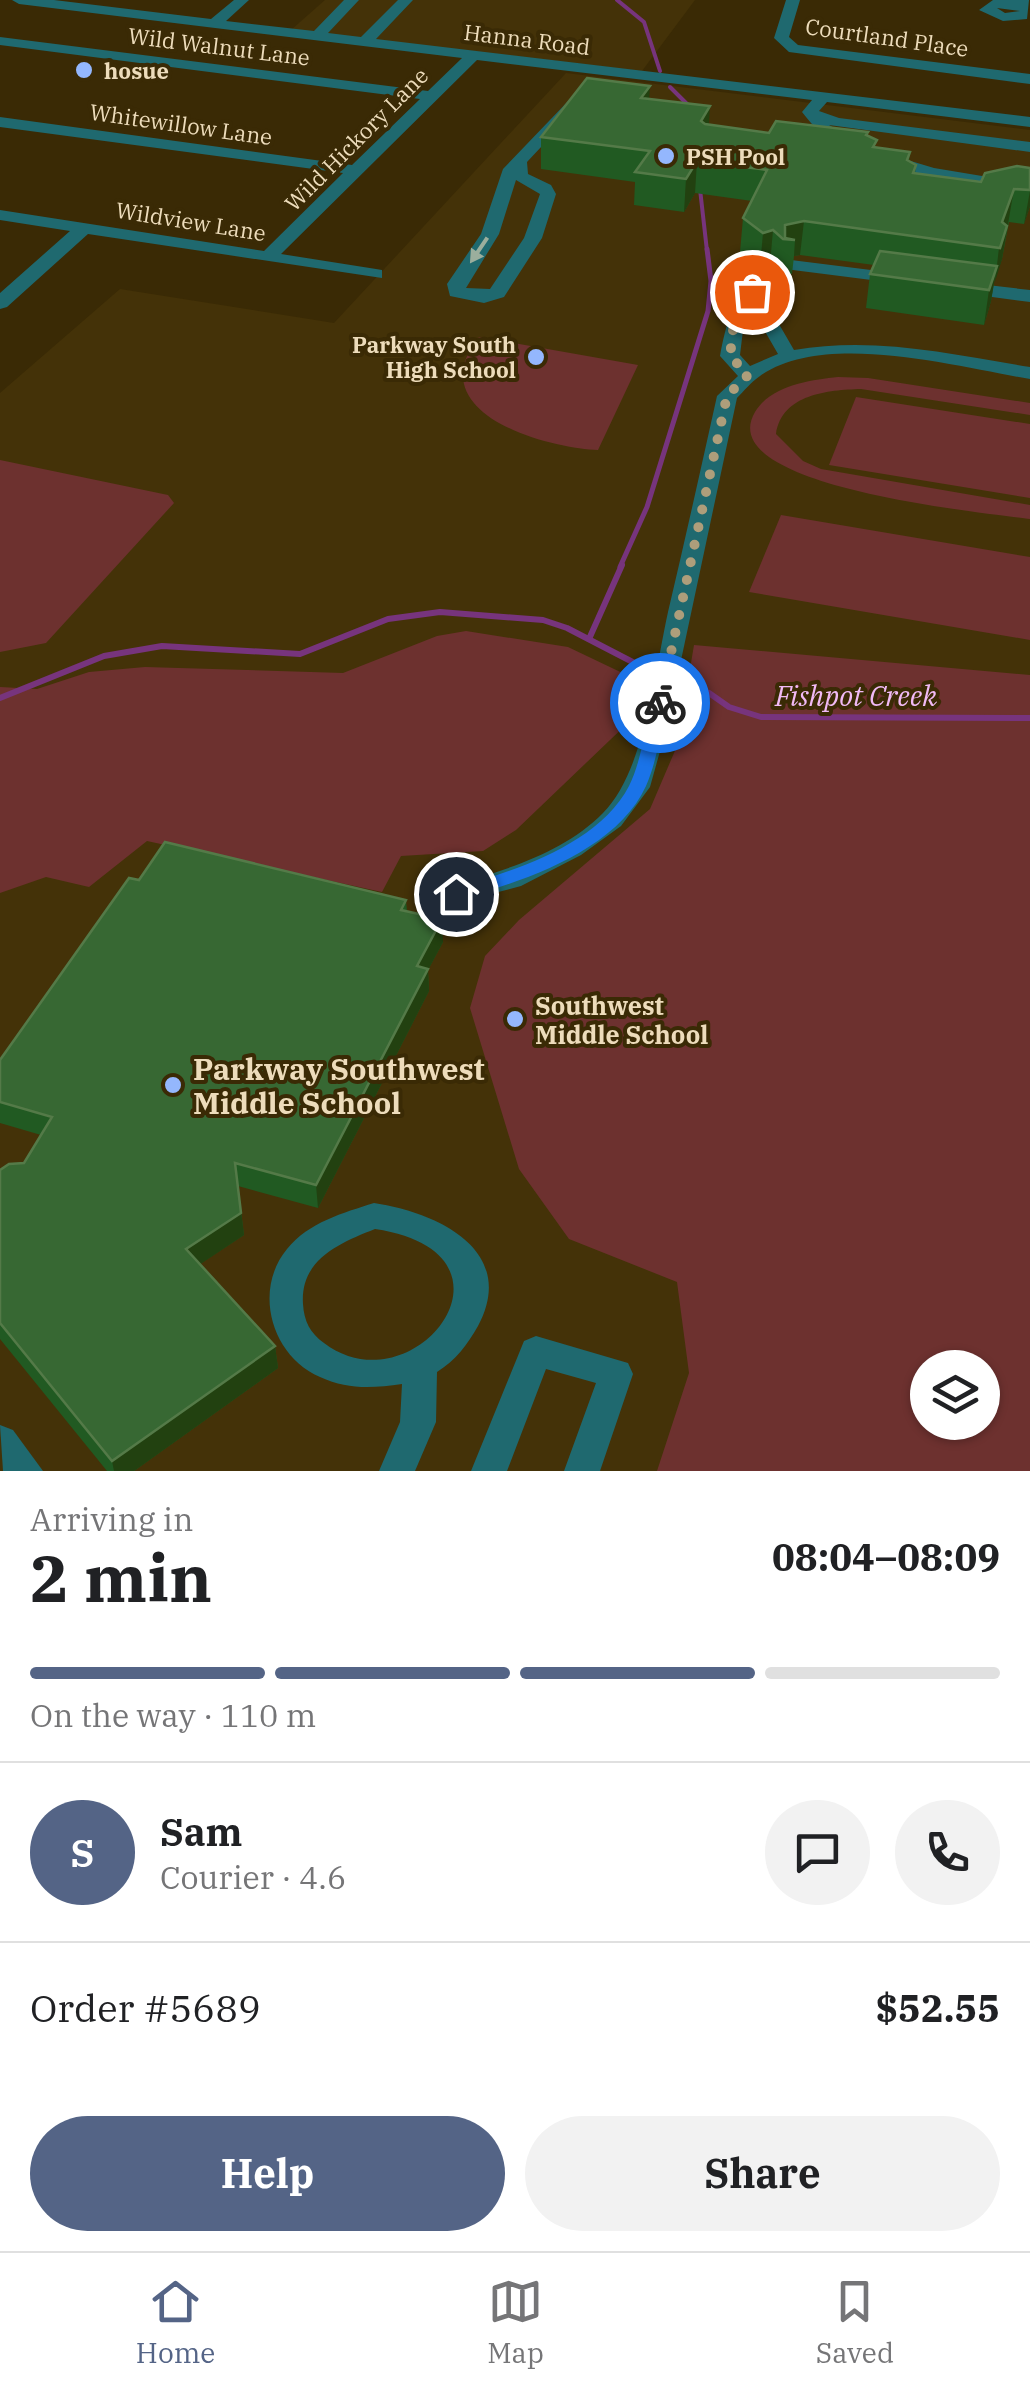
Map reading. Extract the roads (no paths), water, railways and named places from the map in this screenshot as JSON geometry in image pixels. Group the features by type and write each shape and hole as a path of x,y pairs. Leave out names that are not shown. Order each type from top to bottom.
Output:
{"street":[{"path":"214,24 242,0"},
{"path":"317,36 352,0"},
{"path":"364,42 406,0"},
{"name":"Courtland Place","path":"793,0 781,38 794,48 1030,78"},
{"name":"Hanna Road","path":"10,2 1030,122"},
{"name":"Wild Walnut Lane","path":"0,40 432,96"},
{"name":"Wild Hickory Lane","path":"270,256 473,55"},
{"path":"506,186 535,186 548,194 533,238 514,271 491,296 457,292 456,284 490,234 506,186 512,169 571,102 599,89 612,72"},
{"path":"1030,182 948,169 823,118 822,100 810,112 814,121 840,138 896,162 1030,190"},
{"name":"Whitewillow Lane","path":"0,122 356,170"},
{"path":"869,136 1030,147"},
{"path":"840,138 879,136 910,148 1030,163"},
{"path":"520,163 520,176 535,186"},
{"name":"Wildview Lane","path":"0,215 376,274"},
{"path":"2,298 84,228"},
{"path":"790,265 895,278"},
{"path":"748,375 730,356 734,322 768,272"},
{"path":"941,285 1030,296"},
{"path":"752,292 788,356"},
{"path":"456,894 511,879 572,849 612,820 637,787 677,632 727,396 748,375 788,356 831,350 872,350 1030,373"},
{"path":"390,1217 432,1228 455,1246 468,1270 472,1296 464,1323 446,1346 420,1364 390,1374 358,1374 329,1366 305,1350 289,1329 282,1304 286,1279 298,1255 318,1236 344,1222 390,1217"},
{"path":"489,1471 536,1351 616,1374 582,1471"},
{"path":"397,1471 418,1422 420,1364"},
{"path":"0,1441 24,1471"}],"waterway":[{"path":"617,0 644,22 660,71"},
{"path":"670,87 690,107"},
{"path":"700,189 707,251"},
{"path":"620,567 647,507 708,311 711,281 707,249"},
{"path":"589,639 622,565"},
{"name":"Fishpot Creek","path":"0,698 104,656 162,646 300,654 388,619 440,612 543,620 567,628 677,685 709,693 729,707 761,717 1030,718"}],"place":[{"name":"hosue","path":"84,70"},
{"name":"PSH Pool","path":"666,156"},
{"name":"Parkway South High School","path":"536,357"},
{"name":"Southwest Middle School","path":"515,1019"},
{"name":"Parkway Southwest Middle School","path":"173,1085"}]}
